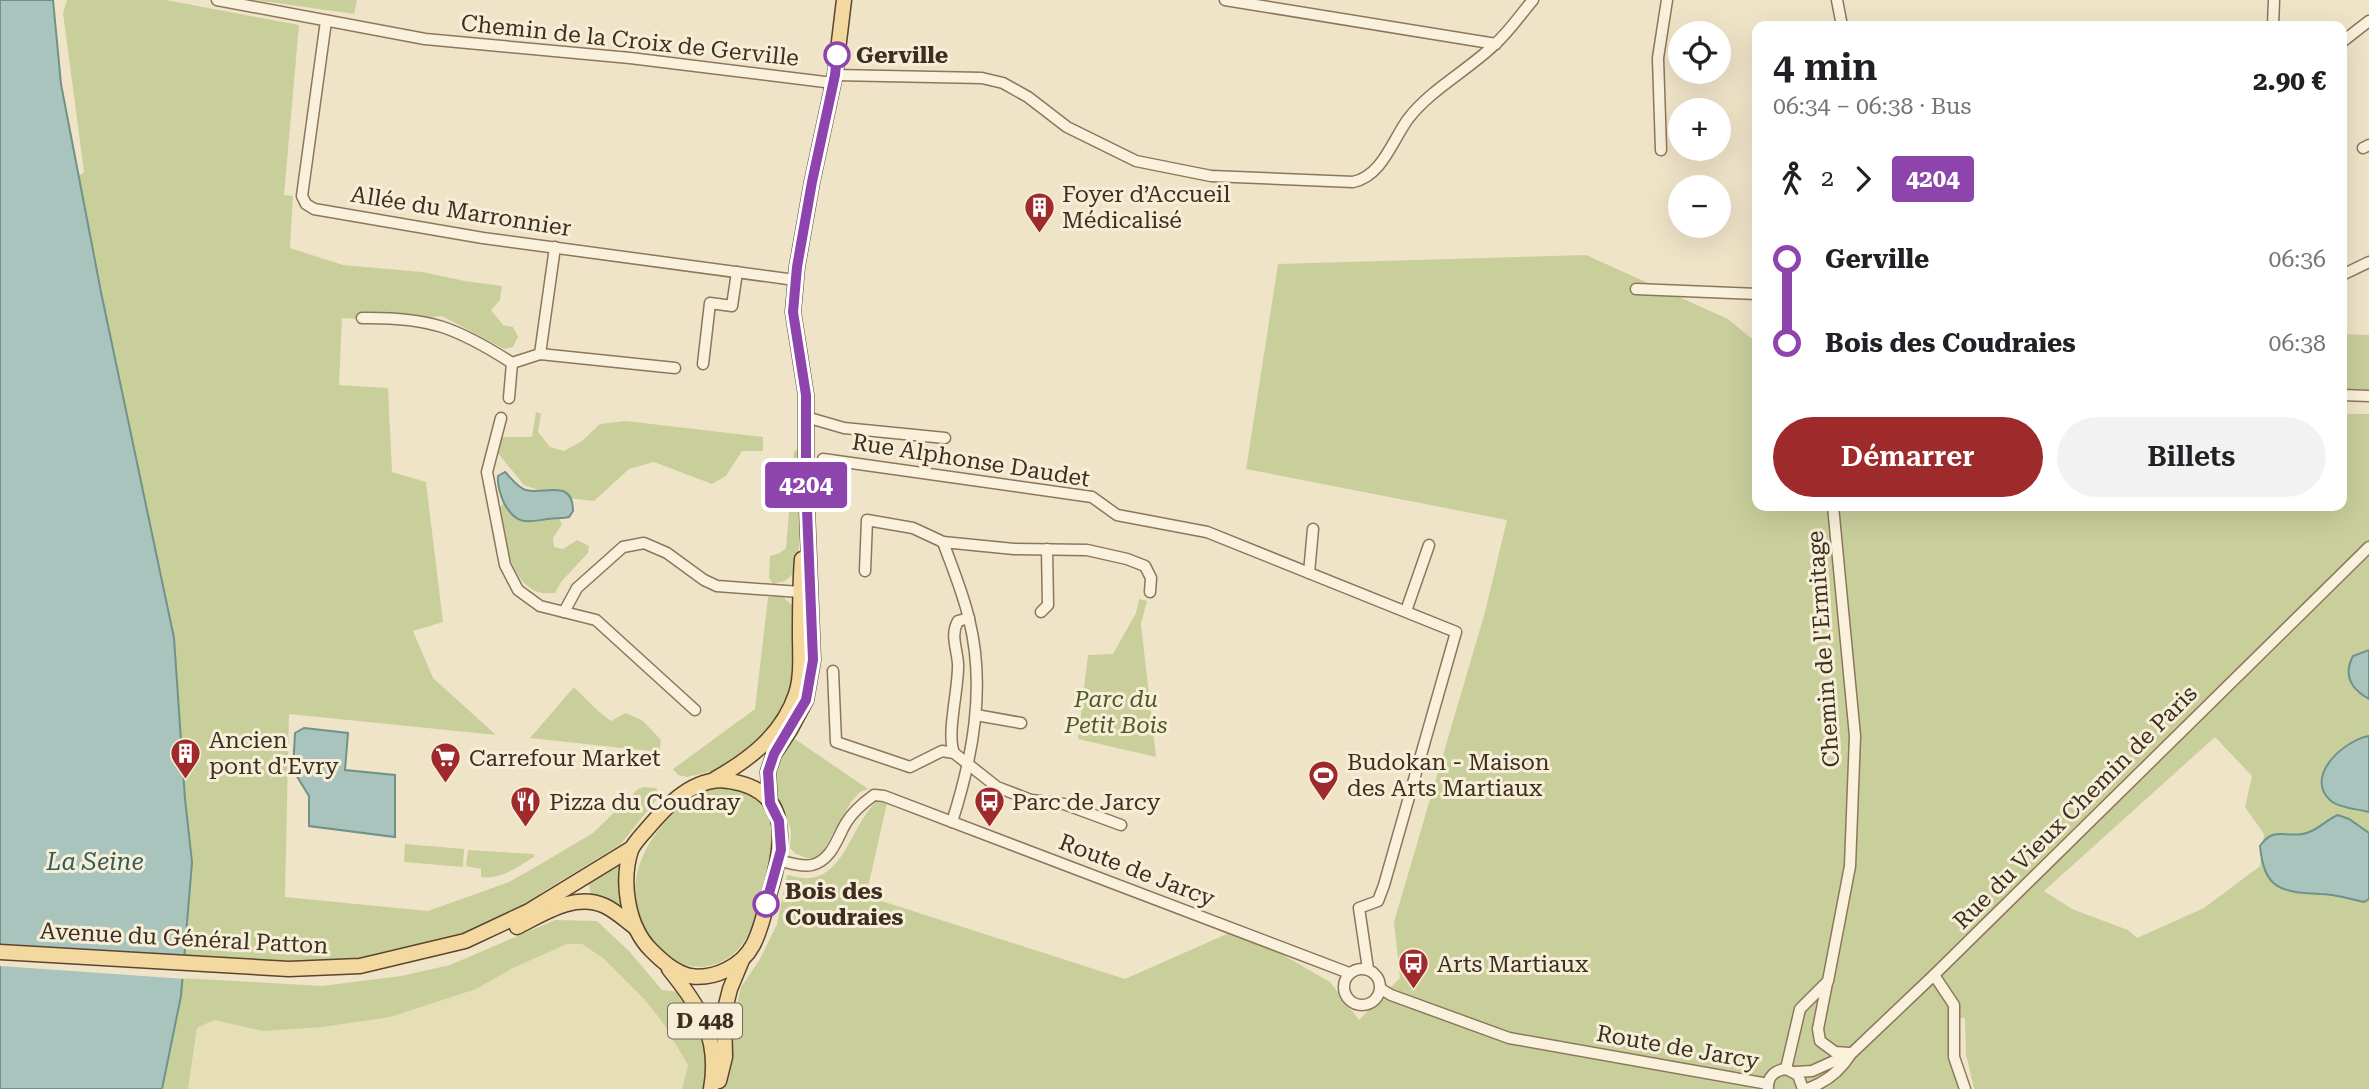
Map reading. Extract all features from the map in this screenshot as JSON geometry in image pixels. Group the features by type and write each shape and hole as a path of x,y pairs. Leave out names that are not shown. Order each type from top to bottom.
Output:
{"main road":[{"path":"806,484 800,592 800,663 797,693 784,721 763,746 741,764 679,797 632,848 627,871 628,897 636,928 666,965 691,976 731,968 742,960 753,945 781,850 779,821 770,803 768,772 774,754 806,700 813,660 806,484 806,395 793,312 795,280 834,79 844,0"},
{"path":"713,780 747,784 770,803"},
{"name":"Avenue du Général Patton","path":"0,960 229,970 360,966 465,941 528,911 632,848"},
{"name":"Avenue du Général Patton","path":"0,952 308,977 361,974 410,965 467,949 573,902 602,905 636,928"},
{"name":"D 448","path":"714,1089 725,1057 724,1013 742,960"},
{"name":"D 448","path":"666,965 691,995 703,1015 712,1042 714,1089"}],"street":[{"name":"Chemin de la Croix de Gerville","path":"217,0 425,39 834,79 982,78 1003,83 1028,97 1068,127 1136,162 1211,176 1353,182 1366,178 1376,170 1408,120 1424,101 1496,44 1533,0"},
{"path":"1225,0 1496,44"},
{"path":"1661,150 1658,58 1667,0"},
{"path":"1837,0 1841,21"},
{"path":"2273,21 2274,0"},
{"name":"Allée du Marronnier","path":"326,21 302,196 306,204 314,209 483,238 795,280"},
{"path":"2347,38 2369,21"},
{"path":"540,354 555,247"},
{"path":"2347,273 2369,262"},
{"path":"703,364 710,303 732,306 737,272"},
{"path":"1636,289 1752,295"},
{"path":"362,318 398,318 435,323 475,339 512,363"},
{"path":"512,363 540,354 675,368"},
{"path":"509,398 512,363"},
{"path":"2347,396 2369,396"},
{"path":"806,417 844,428 945,438"},
{"path":"501,418 486,472 505,565 518,590 540,606 596,620 695,710"},
{"name":"Rue Alphonse Daudet","path":"823,459 1092,497 1117,515 1207,532 1456,632 1384,885 1378,901 1359,908 1367,969"},
{"name":"Chemin de l'Ermitage","path":"1832,511 1855,736 1850,866 1818,1029 1820,1041 1835,1052 1852,1053"},
{"path":"865,571 867,520 914,528 943,541 1014,549 1087,550 1127,559 1145,566 1151,578 1150,592"},
{"path":"1309,573 1313,529"},
{"path":"943,541 969,618 977,661 976,715 969,765 952,822"},
{"path":"564,612 577,588 623,547 645,543 667,553 704,580 717,586 800,592"},
{"path":"1406,611 1429,545"},
{"name":"Rue du Vieux Chemin de Paris","path":"1791,1071 1822,1067 1852,1053 2369,547"},
{"path":"1041,612 1048,605 1047,549"},
{"path":"969,618 958,621 953,630 958,662 950,744 954,753 997,787 1031,800 1064,804 1121,825"},
{"path":"833,671 836,742 910,767 942,751 954,753"},
{"path":"976,715 1021,723"},
{"name":"Route de Jarcy","path":"779,860 804,866 814,865 837,844 846,823 856,809 874,795 892,798 1349,973"},
{"path":"1361,968 1367,969 1378,976 1381,989 1371,1003 1366,1005 1352,1002 1344,984 1349,973 1361,968"},
{"path":"1934,975 1954,1005 1954,1057 1965,1089"},
{"path":"1791,1071 1800,1009 1828,981"},
{"name":"Route de Jarcy","path":"1381,989 1509,1038 1768,1087"},
{"path":"1768,1087 1773,1074 1791,1071 1801,1079 1805,1089 1828,1078 1843,1066 1852,1053"}],"shaded area":[{"path":"567,944 582,944 603,958 645,1000 663,1023 688,1065 682,1089 188,1089 197,1028 214,1020 263,1031 476,989 513,968"}],"green space":[{"path":"67,0 166,0 299,25 284,195 293,196 290,248 343,265 422,272 502,286 500,300 491,310 503,325 513,327 518,337 513,347 504,349 442,316 400,321 342,318 339,385 388,388 392,472 426,482 443,622 413,631 433,678 496,735 289,714 285,897 428,911 509,882 593,833 638,789 656,788 660,795 621,844 541,893 540,897 466,932 356,960 303,962 184,956 192,862 174,639 78,177 84,172 63,13"},
{"path":"255,0 357,0 354,14"},
{"path":"1586,255 1728,319 1752,339 1752,511 2347,511 2347,414 2369,414 2369,1089 1974,1089 1966,1054 1965,1018 1954,1018 1964,1089 718,1089 741,987 760,959 777,924 787,875 809,878 821,875 831,868 840,859 876,802 887,803 866,896 1125,979 1238,929 1330,982 1359,1020 1400,978 1394,922 1485,612 1507,520 1246,469 1278,264","holes":["2215,737 2252,776 2245,807 2264,834 2260,866 2204,908 2137,938 2128,930 2072,909 2044,891"]},
{"path":"2347,334 2369,335 2369,390 2347,389"},
{"path":"536,412 541,414 538,432 550,447 564,451 582,441 600,424 626,421 763,437 763,451 742,451 726,476 712,484 654,462 629,469 594,501 558,497 524,485 497,452 492,437 532,437"},
{"path":"801,449 802,508 797,570 785,581 773,584 769,578 770,556 786,548 794,451"},
{"path":"506,501 554,509 562,524 553,538 554,547 563,549 577,540 589,546 588,553 561,582 555,593 540,593 528,587 514,568 498,509"},
{"path":"768,597 783,597 798,610 796,692 763,743 721,769 687,777 678,775 673,769 755,709"},
{"name":"Parc du Petit Bois","path":"1139,599 1147,601 1141,624 1156,757 1078,739 1088,655 1113,654 1136,613"},
{"path":"574,687 611,721 626,713 643,721 661,740 659,754 530,738"},
{"path":"792,737 868,789 860,792 851,802 822,853 810,859 796,854 790,848 791,831 773,786 777,758"},
{"path":"725,787 744,792 757,800 766,811 772,839 767,871 752,925 738,949 716,964 690,966 666,955 644,928 635,894 636,877 648,845 677,810 702,792"},
{"path":"405,844 464,849 463,867 404,862"},
{"path":"468,850 534,854 534,857 502,875 481,877 481,869 466,866"},
{"path":"616,864 620,866 620,908 591,895 588,880"},
{"path":"555,920 597,921 629,951 662,990 680,992 707,1030 709,1089 682,1089 688,1065 663,1023 645,1000 603,958 582,944 567,944 513,968 476,989 390,1017 322,1027 263,1031 214,1020 197,1028 188,1089 162,1089 181,996 182,978 322,986 401,976 450,965"}],"water":[{"name":"La Seine","path":"0,0 53,0 61,84 101,292 174,638 192,862 181,996 162,1089 0,1089"},
{"path":"505,472 526,490 563,491 572,501 573,511 569,517 563,518 523,521 516,518 504,503 499,490 498,476"},
{"path":"2369,650 2369,699 2353,686 2349,669 2353,656"},
{"path":"304,728 348,733 345,770 395,775 395,837 309,826 309,796 293,770 295,733"},
{"path":"2369,736 2369,812 2334,803 2324,791 2322,781 2324,771 2339,752 2349,744"},
{"path":"2338,815 2369,833 2369,899 2364,902 2331,895 2294,892 2270,880 2265,871 2260,846 2265,840 2279,834 2307,833"}],"pier":[{"path":"0,944 188,956 186,979 0,966"}],"bus line":[{"name":"4204","path":"766,904 781,850 779,821 770,803 768,772 774,754 806,700 813,660 806,484 806,395 793,312 797,267 837,55"}],"place":[{"name":"Gerville","path":"837,55"},
{"name":"Foyer d’Accueil Médicalisé","path":"1039,234"},
{"name":"Ancien pont d'Evry","path":"186,780"},
{"name":"Carrefour Market","path":"446,785"},
{"name":"Budokan - Maison des Arts Martiaux","path":"1324,802"},
{"name":"Pizza du Coudray","path":"526,829"},
{"name":"Parc de Jarcy","path":"989,829"},
{"name":"Bois des Coudraies","path":"766,904"},
{"name":"Arts Martiaux","path":"1414,991"}]}
